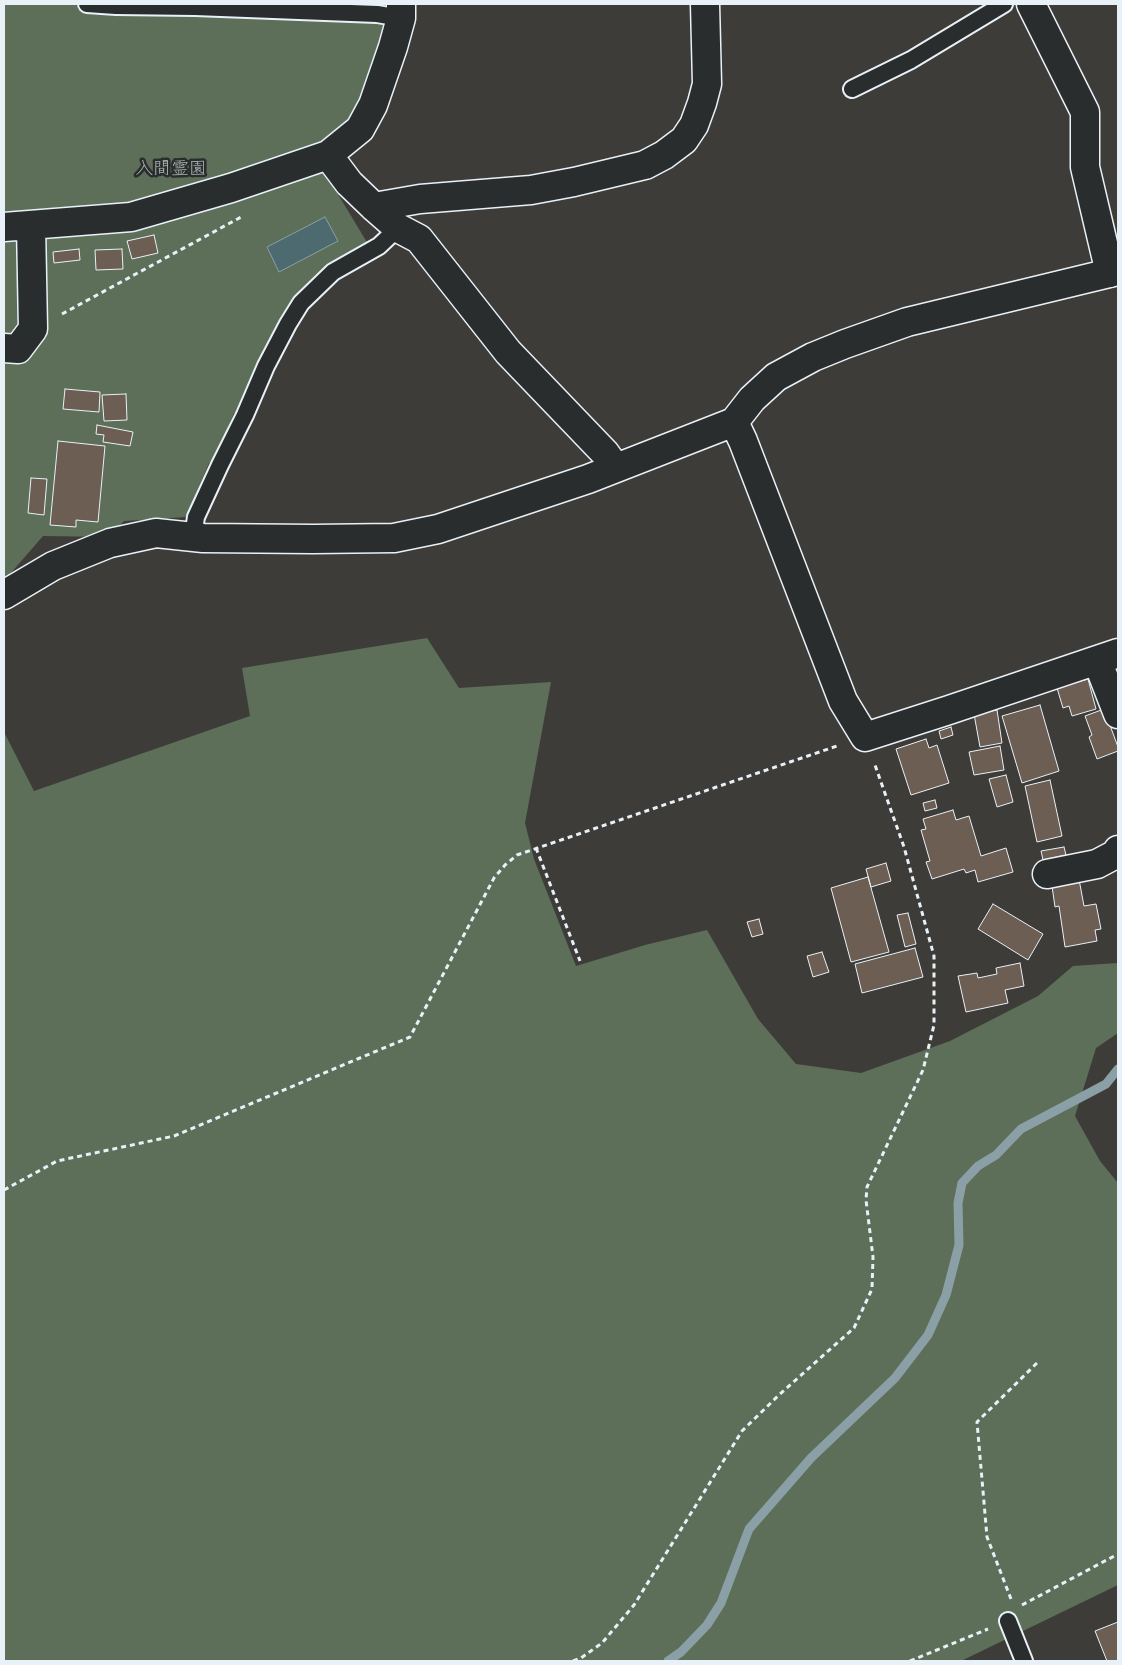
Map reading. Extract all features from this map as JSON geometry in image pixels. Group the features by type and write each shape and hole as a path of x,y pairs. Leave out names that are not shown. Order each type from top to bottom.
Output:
{"street":[{"path":"374,207 420,199 531,190 645,166 664,155 684,140 694,125 702,103 707,84 705,4"},
{"path":"4,595 53,566 110,543 156,533 193,537 394,538 438,529 554,491 734,422 752,399 776,377 813,357 845,344 907,322 1114,272 1085,167 1085,112 1031,4"},
{"path":"4,227 131,217 232,188 328,155 360,129 373,105 393,47 401,11"},
{"path":"328,155 349,183 374,207 398,228 419,239 508,352 605,452 615,467"},
{"path":"4,348 18,349 33,329 31,225"},
{"path":"734,422 843,700 865,737 1108,656 1118,714"},
{"path":"1047,874 1097,864 1116,854 1118,850"}],"lane":[{"path":"87,4 116,6 194,5 377,14 401,11"},
{"path":"852,89 911,60 1004,4"},
{"path":"193,537 196,517 245,415 266,366 301,303 333,272 379,246 398,228"},
{"path":"1011,1615 1024,1661"}],"path":[{"path":"33,329 248,213"},
{"path":"4,1190 57,1161 174,1136 410,1037 494,878 516,855 865,737 904,847 934,956 934,1025 923,1070 867,1187 866,1200 873,1257 872,1289 854,1328 780,1394 742,1431 634,1605 602,1643 581,1658 573,1661"},
{"path":"536,848 580,961"},
{"path":"1011,1615 987,1537 976,1422 1039,1361"},
{"path":"910,1661 1011,1615 1118,1554"}],"green space":[{"name":"入間霊園","path":"4,4 388,4 382,36 358,111 336,191 368,244 325,271 239,412 234,413 213,462 209,463 186,517 124,521 109,537 43,536 4,581"},
{"path":"427,638 459,688 551,682 525,823 534,859 576,966 645,945 707,930 758,1019 796,1064 861,1073 950,1041 1038,996 1073,966 1118,963 1118,1033 1096,1048 1075,1116 1100,1161 1118,1183 1118,1585 961,1661 4,1661 4,732 34,791 250,716 242,668"}],"water":[{"path":"325,217 338,241 279,272 267,247"}],"building":[{"path":"154,235 158,253 132,259 127,241"},
{"path":"79,249 80,260 54,263 53,252"},
{"path":"122,249 123,269 96,270 95,250"},
{"path":"65,389 100,392 99,412 63,409"},
{"path":"126,394 127,420 104,421 102,395"},
{"path":"97,425 133,432 130,446 103,442 104,435 96,434"},
{"path":"58,441 105,446 98,522 76,520 76,527 50,525"},
{"path":"31,478 47,479 44,515 28,513"},
{"path":"1088,679 1096,709 1072,716 1069,706 1063,708 1057,688"},
{"path":"1040,705 1059,771 1022,783 1002,716"},
{"path":"1104,709 1118,751 1097,759 1089,737 1092,735 1085,716"},
{"path":"997,710 1002,743 980,747 974,714"},
{"path":"951,727 953,735 941,739 939,731"},
{"path":"926,739 929,748 937,745 949,783 911,795 896,749"},
{"path":"1000,746 1004,770 974,775 969,752"},
{"path":"1006,775 1013,802 997,807 989,779"},
{"path":"1050,780 1062,836 1037,842 1025,786"},
{"path":"935,800 937,808 925,811 923,803"},
{"path":"953,810 956,820 969,816 981,856 1006,848 1013,872 978,882 975,870 966,873 964,869 932,879 926,862 930,861 921,830 926,829 923,819"},
{"path":"1064,847 1066,855 1043,860 1041,851"},
{"path":"886,863 891,881 871,887 866,869"},
{"path":"1078,874 1084,906 1096,904 1101,929 1095,930 1097,941 1065,947 1059,906 1055,907 1051,879"},
{"path":"868,877 889,952 851,962 831,888"},
{"path":"993,904 1043,934 1028,960 978,929"},
{"path":"908,913 916,944 905,947 897,915"},
{"path":"759,919 763,934 752,937 747,922"},
{"path":"915,948 923,977 862,993 855,964"},
{"path":"822,952 829,972 813,977 807,956"},
{"path":"1020,963 1024,986 1005,990 1008,1003 966,1012 958,976 977,973 978,978 997,974 996,968"},
{"path":"1118,1622 1118,1661 1107,1661 1095,1631"}],"waterway":[{"path":"668,1661 681,1652 707,1625 721,1603 749,1529 811,1458 895,1378 928,1335 946,1295 959,1245 958,1203 962,1183 978,1166 996,1155 1021,1129 1106,1084 1118,1069"}]}
